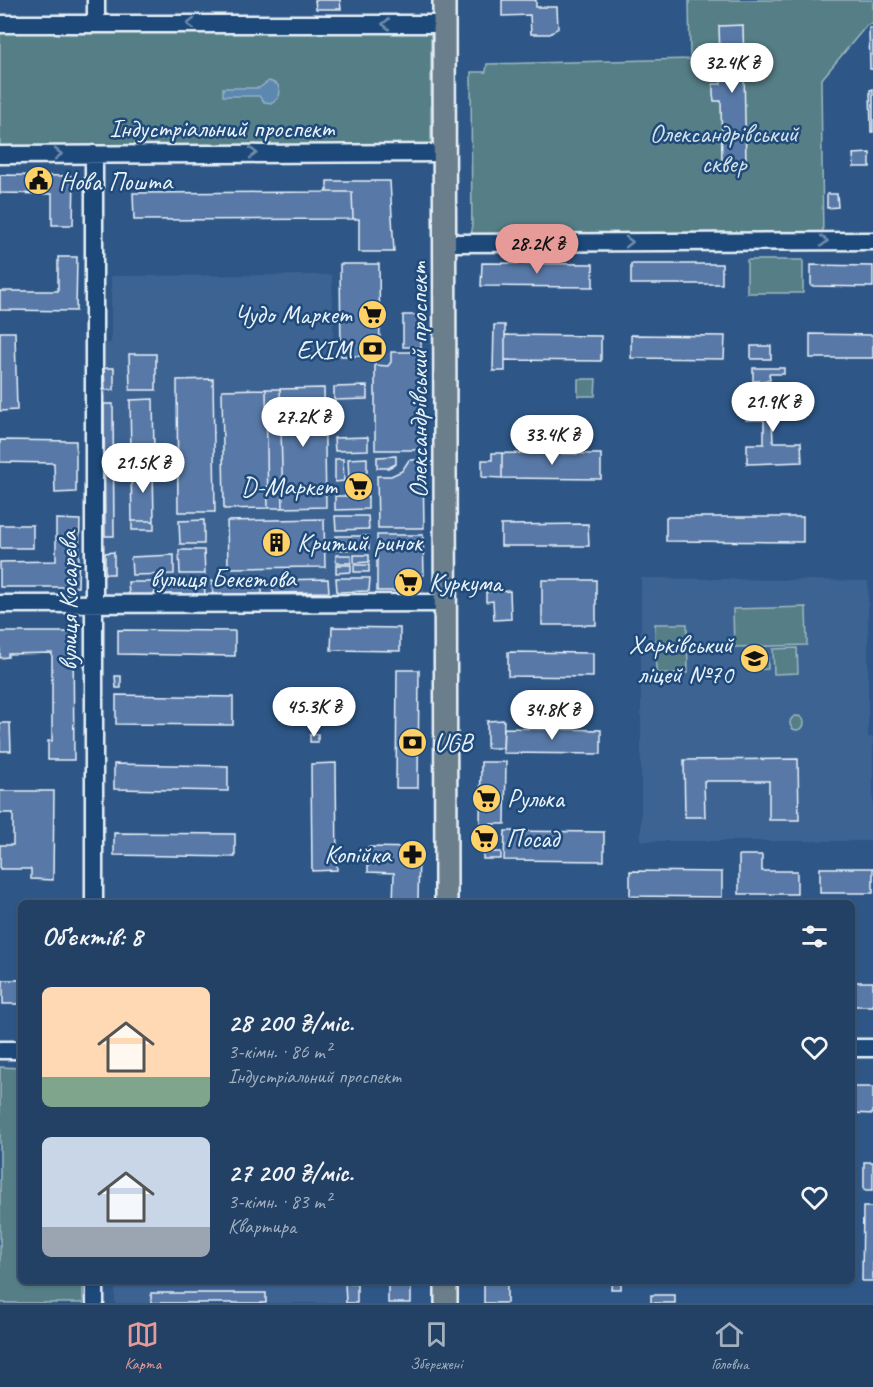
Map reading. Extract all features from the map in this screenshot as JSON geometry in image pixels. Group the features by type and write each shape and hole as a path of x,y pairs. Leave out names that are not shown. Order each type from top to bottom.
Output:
{"main road":[{"name":"Олександрівський проспект","path":"444,0 446,900"},
{"path":"446,1284 446,1303"}],"street":[{"path":"96,0 96,24"},
{"path":"0,24 444,24"},
{"name":"Індустріальний проспект","path":"0,155 444,153"},
{"name":"вулиця Косарєва","path":"94,154 94,900"},
{"path":"445,243 873,241"},
{"name":"вулиця Бекетова","path":"0,604 445,603"},
{"path":"855,1048 873,1048"},
{"path":"0,1050 18,1050"},
{"path":"95,1284 95,1303"}],"shaded area":[{"path":"269,81 277,84 280,92 272,103 264,102 259,96 223,96 223,88 259,88"},
{"path":"332,275 334,355 422,352 424,593 100,596 99,344 111,343 111,276"},
{"name":"Харківський ліцей №70","path":"641,578 868,581 868,737 873,737 873,841 641,841"},
{"path":"115,1284 345,1284 346,1303 115,1303"}],"green space":[{"name":"Олександрівський сквер","path":"689,0 873,0 873,24 867,25 821,80 823,241 472,243 471,72 486,72 487,64 690,59"},
{"path":"0,23 431,24 431,153 0,151"},
{"path":"747,260 803,260 803,293 747,293"},
{"path":"578,379 596,379 595,396 578,396"},
{"path":"806,607 807,645 734,647 733,609"},
{"path":"655,624 687,624 688,673 656,673"},
{"path":"797,648 798,673 774,674 773,649"},
{"path":"768,657 768,669 751,670 750,658"},
{"path":"794,716 800,716 804,723 800,730 794,730 790,726 790,720"},
{"path":"0,1067 18,1068 18,1284 83,1284 83,1303 0,1303"}],"building":[{"path":"315,0 340,0 341,9 316,9"},
{"path":"502,0 536,0 536,7 557,7 558,28 550,34 531,34 530,15 502,16"},
{"path":"743,25 746,163 722,163 721,101 714,101 713,93 713,84 721,84 719,26"},
{"path":"869,28 873,28 873,69 870,69"},
{"path":"873,89 873,132 871,132 870,90"},
{"path":"870,153 870,167 854,167 853,154"},
{"path":"0,175 74,176 73,225 52,225 52,194 0,193"},
{"path":"327,181 390,181 394,252 359,252 359,219 353,219 352,192 327,192"},
{"path":"352,192 353,219 134,220 133,193"},
{"path":"827,194 837,194 838,207 827,208"},
{"path":"58,257 77,257 76,311 0,310 0,291 58,291"},
{"path":"482,263 593,264 593,287 481,286"},
{"path":"340,264 379,264 380,356 341,356"},
{"path":"631,264 722,264 722,284 631,284"},
{"path":"811,265 873,266 873,287 811,286"},
{"path":"403,315 421,315 421,347 403,347"},
{"path":"494,325 505,325 505,371 493,371"},
{"path":"0,332 15,332 17,410 0,411"},
{"path":"810,334 873,335 873,358 810,358"},
{"path":"505,335 601,336 601,361 505,360"},
{"path":"631,335 725,336 724,359 631,358"},
{"path":"751,346 771,346 771,359 751,359"},
{"path":"391,352 422,352 422,450 375,450 375,365 388,366 391,362"},
{"path":"129,354 156,354 156,390 130,390"},
{"path":"104,368 114,368 114,390 105,390"},
{"path":"753,368 784,368 784,374 769,374 770,380 753,381"},
{"path":"213,379 215,512 178,512 177,380"},
{"path":"367,386 367,399 334,400 334,387"},
{"path":"324,388 326,507 283,508 280,389"},
{"path":"266,389 268,508 224,509 222,390"},
{"path":"266,389 280,389 283,508 268,508"},
{"path":"153,399 154,453 131,453 130,400"},
{"path":"800,401 801,418 772,419 773,442 801,442 802,462 747,464 747,444 764,444 764,420 746,420 746,402"},
{"path":"104,404 113,404 114,536 105,536"},
{"path":"368,437 368,450 335,451 334,438"},
{"path":"0,440 76,441 76,492 55,493 54,463 0,462"},
{"path":"492,453 502,453 502,478 482,477 482,460 492,460"},
{"path":"502,453 601,454 601,479 502,478"},
{"path":"396,456 396,464 388,468 377,468 377,457"},
{"path":"367,458 367,472 349,481 348,459"},
{"path":"335,459 343,459 344,481 335,482"},
{"path":"409,460 423,460 424,528 378,528 377,476 391,476 402,471"},
{"path":"153,467 154,521 132,521 131,468"},
{"path":"368,477 368,490 354,490 354,485"},
{"path":"335,496 368,496 368,509 335,510"},
{"path":"335,516 368,516 369,529 336,530"},
{"path":"666,517 803,517 803,542 666,541"},
{"path":"56,519 80,520 78,587 0,587 0,562 56,561"},
{"name":"Критий ринок","path":"324,519 325,567 228,568 227,521"},
{"path":"204,520 204,544 180,544 179,521"},
{"path":"132,521 154,521 154,530 132,530"},
{"path":"588,524 589,546 501,546 501,525"},
{"path":"0,525 33,525 33,548 0,548"},
{"path":"377,535 423,535 424,575 404,591 377,591"},
{"path":"336,536 369,536 369,549 336,550"},
{"path":"179,550 204,550 205,574 180,574"},
{"path":"114,552 114,574 105,574 105,553"},
{"path":"174,555 174,574 132,575 131,557"},
{"path":"336,555 351,555 351,563 336,563"},
{"path":"354,555 369,555 369,562 354,563"},
{"path":"336,565 351,565 351,572 336,573"},
{"path":"354,565 369,565 369,572 354,572"},
{"path":"336,578 370,578 369,591 337,592"},
{"path":"328,579 329,592 273,593 272,580"},
{"path":"542,580 596,580 596,625 542,625"},
{"path":"212,581 262,581 262,594 213,595"},
{"path":"128,582 155,582 155,595 129,595"},
{"path":"155,582 204,582 205,594 155,595"},
{"path":"510,591 511,619 494,620 493,601 486,602 486,592"},
{"path":"332,627 400,628 400,651 331,650"},
{"path":"118,630 235,631 235,656 118,654"},
{"path":"0,632 73,632 74,760 48,760 48,741 52,741 52,653 8,654 8,657 0,658"},
{"path":"508,652 593,653 593,677 508,676"},
{"path":"397,670 419,670 418,788 396,788"},
{"path":"115,676 121,676 121,688 116,688"},
{"path":"116,695 233,697 233,725 116,724"},
{"path":"504,720 503,748 487,748 487,721"},
{"path":"0,723 10,723 11,751 0,751"},
{"path":"504,728 601,730 601,754 503,753"},
{"path":"318,734 318,742 310,742 310,735"},
{"path":"798,759 799,820 769,820 769,781 704,781 705,817 685,817 684,760"},
{"path":"481,762 506,762 505,824 480,824"},
{"path":"336,763 337,870 312,871 311,764"},
{"path":"114,764 228,766 228,791 114,789"},
{"path":"0,791 54,791 53,880 31,879 31,869 0,869 0,845 13,845 13,813 0,813"},
{"path":"505,831 604,832 604,861 504,860"},
{"path":"114,833 235,834 235,857 114,855"},
{"path":"484,835 500,835 500,841 483,841"},
{"path":"368,847 419,848 418,900 393,900 394,873 368,872"},
{"path":"483,852 501,852 501,859 483,859"},
{"path":"739,855 762,855 762,871 797,871 797,894 739,894"},
{"path":"820,868 873,868 873,893 820,893"},
{"path":"630,871 722,872 722,897 630,896"},
{"path":"3,980 18,980 18,1004 3,1004"},
{"path":"855,982 873,982 873,1006 855,1006"},
{"path":"855,1087 873,1087 873,1114 855,1113"},
{"path":"864,1162 873,1162 873,1190 864,1190"},
{"path":"863,1207 873,1207 873,1281 862,1281"},
{"path":"345,1284 357,1284 357,1303 346,1303"},
{"path":"388,1284 411,1284 411,1303 388,1303"},
{"path":"484,1284 507,1284 507,1303 484,1303"},
{"path":"612,1284 621,1284 621,1289 611,1289"},
{"path":"151,1293 266,1293 266,1303 151,1303"},
{"path":"651,1295 675,1295 675,1303 651,1303"}],"place":[{"name":"Нова Пошта","path":"38,181"},
{"name":"Чудо Маркет","path":"372,314"},
{"name":"EXIM","path":"373,349"},
{"name":"D-Mаркет","path":"358,486"},
{"name":"Критий ринок","path":"276,542"},
{"name":"Куркума","path":"408,582"},
{"name":"Харківський ліцей №70","path":"754,659"},
{"name":"UGB","path":"413,742"},
{"name":"Рулька","path":"486,798"},
{"name":"Посад","path":"485,838"},
{"name":"Копійка","path":"412,854"}]}
